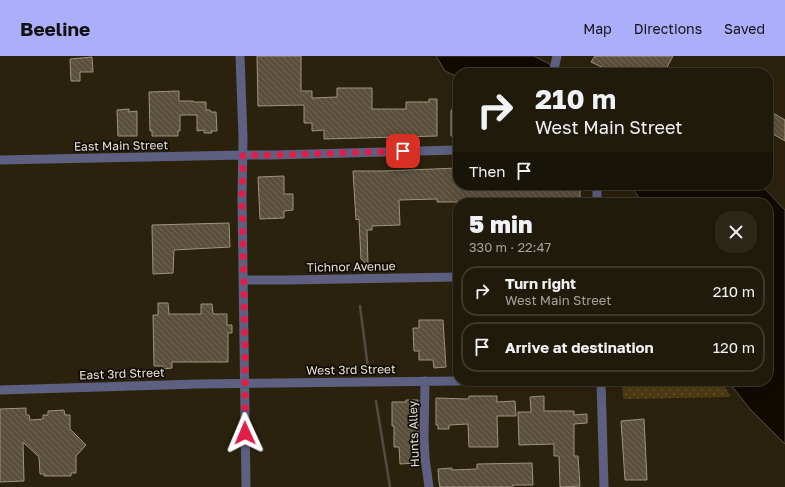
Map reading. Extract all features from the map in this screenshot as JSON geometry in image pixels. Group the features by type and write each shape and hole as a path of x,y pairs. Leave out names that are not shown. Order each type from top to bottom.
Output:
{"street":[{"path":"240,56 243,155 242,198 246,487"},
{"name":"East Main Street","path":"0,160 453,150"},
{"name":"Tichnor Avenue","path":"244,280 453,277"},
{"name":"Hunts Alley","path":"425,381 424,438 429,487"},
{"name":"West 3rd Street","path":"244,383 453,381"},
{"name":"East 3rd Street","path":"0,390 244,383"},
{"path":"601,386 604,487"}],"shaded area":[{"path":"436,56 534,56 557,68 453,68 453,75 445,71"},
{"path":"634,190 766,190 785,210 785,444 750,409 732,386 773,386 773,198 639,198"},
{"path":"622,386 724,386 731,397 623,399"}],"building":[{"path":"257,56 301,56 301,91 312,91 312,98 337,97 337,88 372,88 372,109 406,109 406,102 429,102 429,99 437,99 437,136 324,139 324,130 312,131 312,123 304,123 304,105 258,106"},
{"path":"595,56 673,56 667,68 604,68 591,62"},
{"path":"92,57 93,72 80,72 80,81 71,81 70,59"},
{"path":"179,91 179,101 206,102 206,110 216,112 217,131 211,131 212,133 204,133 204,130 197,131 197,115 180,115 180,131 178,131 178,136 152,136 152,131 150,131 149,92"},
{"path":"129,109 129,112 137,111 137,136 118,136 117,110"},
{"path":"451,110 453,110 453,136 451,136"},
{"path":"773,113 785,120 785,141 773,134"},
{"path":"453,168 453,190 580,190 580,198 453,198 453,202 437,202 437,199 399,200 400,225 372,226 372,230 367,230 368,265 361,259 359,219 356,220 353,171"},
{"path":"284,176 284,194 293,194 293,210 284,211 284,218 260,219 258,177"},
{"path":"229,223 230,247 174,250 173,273 153,274 152,225"},
{"path":"158,303 168,303 169,314 201,314 201,304 212,304 213,314 227,314 227,325 232,325 232,333 228,333 228,362 172,362 172,368 163,369 163,366 154,366 153,315 158,315"},
{"path":"419,320 443,320 446,367 434,368 433,360 419,360 419,351 414,351 413,328 419,328"},
{"path":"469,396 497,396 497,402 515,401 516,416 497,416 498,447 469,447 468,424 449,425 449,429 438,429 438,425 436,425 436,398 468,399"},
{"path":"544,396 544,411 574,411 574,415 587,414 587,423 574,424 574,456 578,456 580,486 560,487 559,456 554,456 554,444 519,445 518,412 531,412 530,397"},
{"path":"406,400 418,400 417,463 400,464 399,447 394,447 392,402 406,402"},
{"path":"26,408 26,415 29,415 30,420 43,419 43,415 48,415 48,411 64,410 65,415 70,415 70,429 86,445 76,456 76,473 71,473 71,476 44,476 44,474 40,474 39,457 23,442 24,481 0,482 0,409"},
{"path":"644,419 647,480 625,480 621,421"},
{"path":"532,463 533,485 513,485 513,487 440,487 438,469 477,469 477,464"}],"waterway":[{"path":"360,306 368,368"},
{"path":"376,401 390,487"}],"route":[{"path":"245,433 242,198 243,155 403,151"}]}
